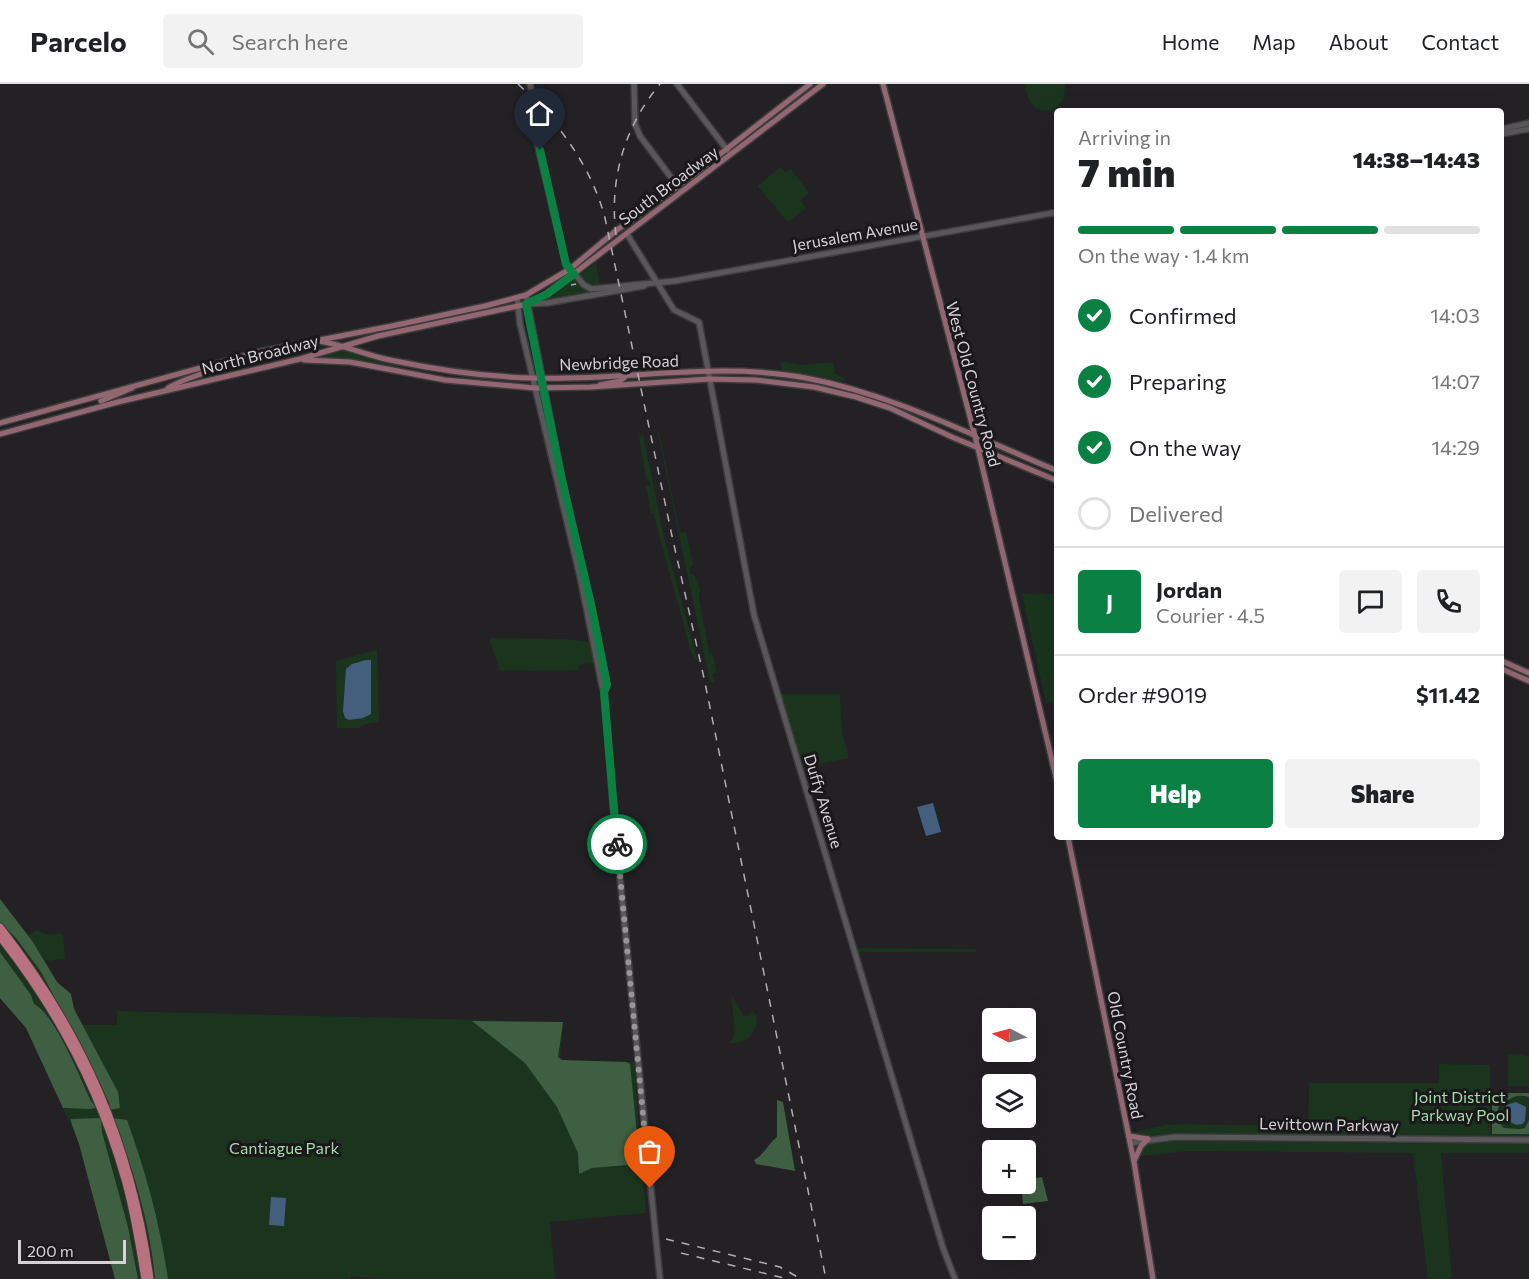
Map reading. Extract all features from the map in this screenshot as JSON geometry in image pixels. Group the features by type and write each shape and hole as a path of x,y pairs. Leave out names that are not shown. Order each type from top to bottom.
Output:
{"highway":[{"path":"0,927 37,976 62,1017 102,1105 132,1182 150,1279"},
{"path":"0,937 43,996 102,1105"},
{"path":"108,1120 130,1196 145,1279"}],"main road":[{"path":"530,84 533,98 533,125 566,264 572,271"},
{"path":"634,84 633,109 636,127 640,136 680,189"},
{"path":"677,84 731,155"},
{"name":"South Broadway","path":"526,295 572,271 627,234 726,149 810,84"},
{"name":"South Broadway","path":"526,304 547,294 617,230 731,155 823,84"},
{"name":"West Old Country Road","path":"883,84 975,436 1054,770"},
{"path":"1504,129 1529,123"},
{"path":"1504,134 1529,129"},
{"name":"Jerusalem Avenue","path":"526,304 547,303 634,289 1054,213"},
{"path":"627,234 657,283"},
{"name":"Jerusalem Avenue","path":"572,271 584,285 591,289 657,283"},
{"name":"Duffy Avenue","path":"657,283 674,310 699,322 754,615 945,1254 955,1279"},
{"path":"526,295 604,692 615,828 660,1279"},
{"name":"North Broadway","path":"0,423 258,352 526,295"},
{"path":"517,298 532,378 600,665"},
{"name":"North Broadway","path":"0,434 164,391 300,360 378,336 526,304"},
{"name":"Newbridge Road","path":"318,341 390,360 485,376 543,378 708,371 773,373 853,388 900,404 975,436"},
{"path":"300,360 350,362 445,380 535,388 597,387 709,379 781,382 851,395 884,406 1054,479"},
{"path":"164,391 175,383 194,378 216,368"},
{"path":"650,383 669,374"},
{"path":"597,387 603,383 622,380 627,376"},
{"path":"100,401 147,381"},
{"path":"851,395 853,388"},
{"path":"898,412 900,404"},
{"path":"975,436 1054,469"},
{"path":"567,525 570,526 574,536"},
{"path":"1504,662 1529,673"},
{"path":"1504,670 1529,681"},
{"name":"Old Country Road","path":"1069,840 1134,1162 1153,1279"},
{"path":"1129,1136 1148,1139"},
{"name":"Levittown Parkway","path":"1130,1143 1175,1137 1529,1140"},
{"path":"1134,1162 1141,1146 1148,1139"}],"green space":[{"path":"1024,84 1065,84 1064,99 1054,110 1047,111 1037,108 1028,96"},
{"path":"781,167 785,173 791,169 809,193 800,200 806,208 788,222 757,186"},
{"path":"596,263 601,293 534,303 557,291"},
{"path":"342,348 399,364 399,366 398,368 346,359 318,357"},
{"path":"781,361 801,365 833,362 835,374 844,378 843,381 782,370"},
{"path":"657,429 680,533 686,532 693,565 689,568 700,589 699,599 709,652 713,655 716,673 713,673 714,682 710,682"},
{"path":"643,434 664,537 698,662 691,652 653,513 651,513 646,486 650,486 651,483 646,479 639,437"},
{"path":"1022,594 1054,594 1054,702 1046,703"},
{"path":"489,638 567,639 590,642 594,663 579,665 579,670 500,671"},
{"path":"377,650 379,722 365,724 358,728 337,728 336,661"},
{"path":"780,694 840,694 842,732 849,758 802,767"},
{"path":"0,899 33,942 57,982 71,994 74,1009 118,1092 120,1108 110,1110 99,1081 41,972 16,938 0,922"},
{"name":"Cantiague Park","path":"0,922 16,938 41,972 109,1103 116,1108 73,1025 117,1025 117,1011 563,1022 560,1060 634,1062 646,1213 550,1222 555,1279 382,1279 350,1276 350,1279 162,1279 159,1257 121,1121 103,1121 130,1219 142,1279 138,1279 128,1227 102,1132 102,1121 71,1122 77,1136 63,1109 109,1107 98,1084"},
{"path":"36,930 46,934 63,934 65,959 46,961 28,936"},
{"path":"0,940 54,1019 85,1079 95,1104 91,1101 74,1063 50,1020 33,1004 33,1000 0,952"},
{"path":"857,948 975,949 977,952 858,952"},
{"path":"0,952 31,995 34,1004 50,1020 74,1063 91,1101 97,1108 63,1108 26,1028 0,998"},
{"path":"731,994 744,1016 749,1015 752,1011 757,1016 753,1033 747,1040 737,1043 730,1043 735,1034"},
{"path":"472,1021 563,1022 558,1057 562,1060 630,1064 640,1164 592,1168 579,1174 578,1153 557,1107 525,1063"},
{"path":"1508,1054 1529,1057 1529,1086 1508,1086"},
{"name":"Joint District Parkway Pool","path":"1439,1064 1490,1065 1490,1134 1529,1134 1529,1153 1441,1153 1452,1279 1428,1279 1413,1153 1188,1151 1134,1157 1129,1133 1166,1125 1286,1126 1286,1133 1308,1133 1309,1083 1439,1083"},
{"path":"1492,1093 1529,1093 1529,1097 1515,1096 1499,1105 1498,1114 1504,1128 1525,1128 1529,1120 1529,1134 1492,1134"},
{"path":"1513,1096 1529,1097 1529,1120 1525,1128 1503,1128 1498,1120 1499,1105"},
{"path":"777,1100 783,1102 795,1171 756,1164 754,1160 777,1137"},
{"path":"101,1118 102,1132 128,1227 138,1279 115,1279 71,1122 71,1119"},
{"path":"113,1118 127,1120 134,1140 157,1218 168,1279 155,1279 153,1258 140,1197"},
{"path":"116,1125 138,1185 150,1239 155,1279 153,1279 141,1213"},
{"path":"1042,1177 1048,1201 1023,1204 1022,1194 1036,1194 1036,1178"}],"water":[{"path":"371,660 371,714 349,720 345,718 343,711 346,669 352,664"},
{"path":"933,803 941,832 926,836 917,807"},
{"path":"1516,1102 1526,1107 1525,1121 1517,1125 1505,1120 1506,1105"},
{"path":"271,1197 286,1198 284,1226 269,1225"}],"railway":[{"path":"518,84 546,113 571,145 591,180 605,218 704,678 826,1279"},
{"path":"616,235 615,194 622,155 637,118 660,84"},
{"path":"571,285 576,284"},
{"path":"666,1239 780,1267 801,1279"},
{"path":"681,1253 788,1279"}],"way so far":[{"path":"617,844 650,1188"}],"route":[{"path":"540,150 566,264 574,274 547,294 526,304 607,685 604,692 617,844"}]}
